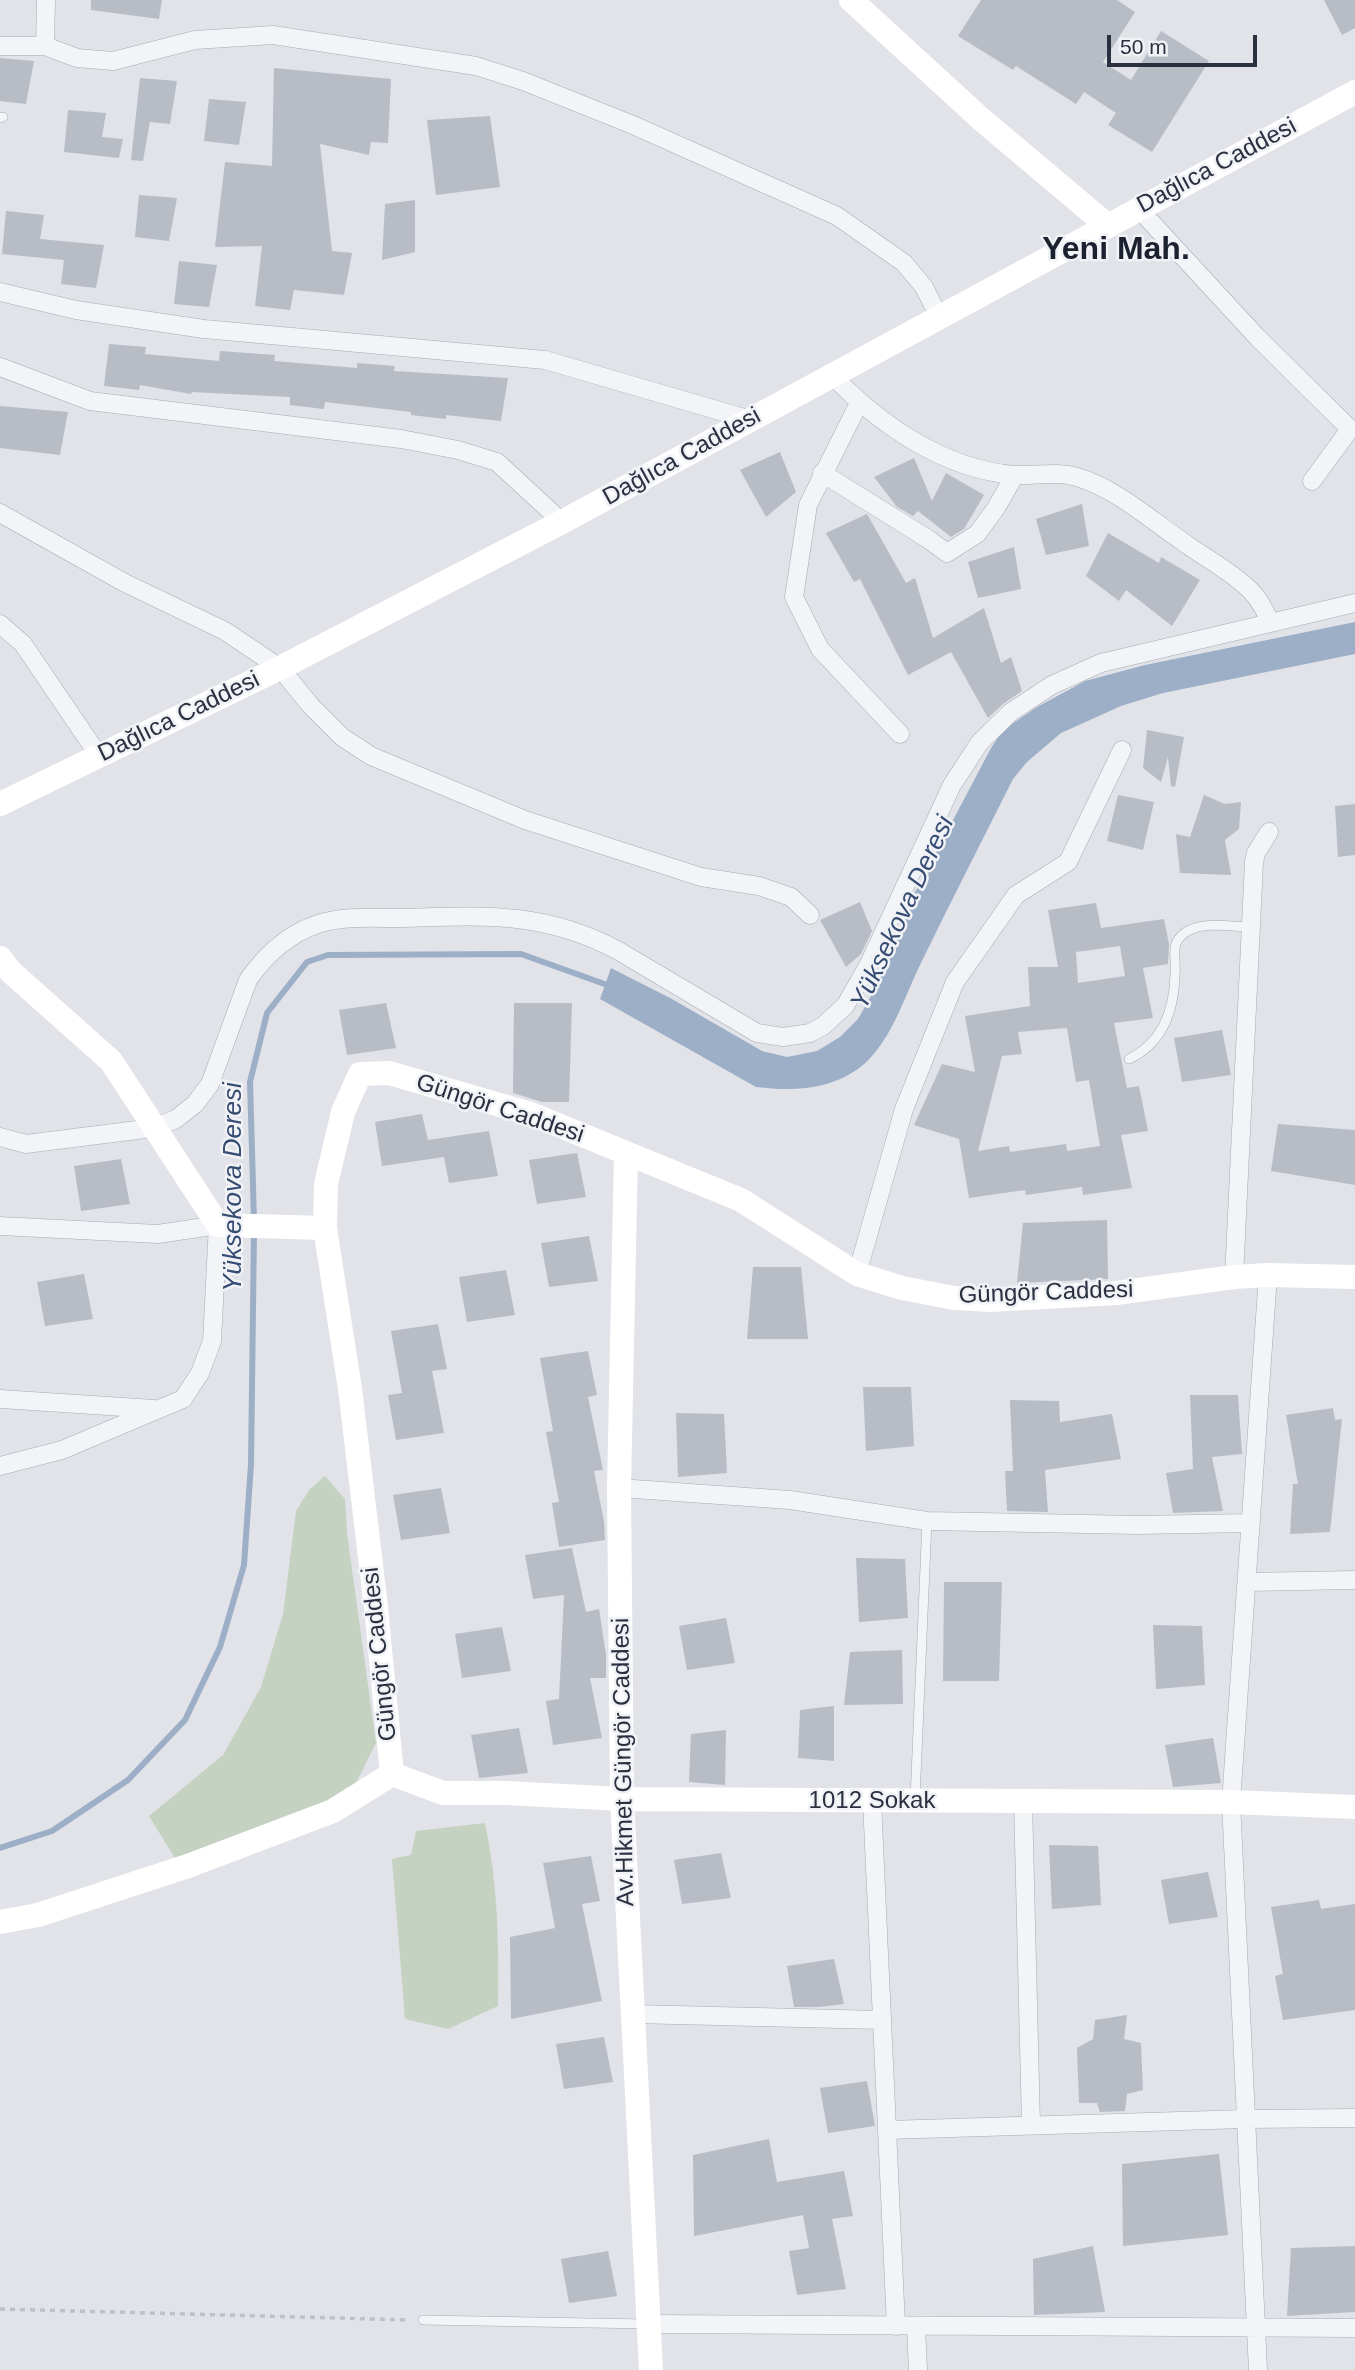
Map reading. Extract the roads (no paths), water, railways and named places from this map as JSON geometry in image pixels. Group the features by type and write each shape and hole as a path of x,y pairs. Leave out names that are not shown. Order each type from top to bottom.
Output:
{"street":[{"path":"45,46 46,0"},
{"path":"851,0 981,119 1108,226"},
{"path":"0,46 45,46 78,58 113,61 195,40 273,35 476,66 523,80 634,125 837,216 904,263 924,287 939,317"},
{"name":"Dağlıca Caddesi","path":"0,804 280,668 562,522 1355,92"},
{"path":"1139,209 1257,337 1350,429 1312,481"},
{"path":"0,292 76,310 204,329 544,360 751,420"},
{"path":"0,368 90,401 401,439 458,450 497,462 562,522"},
{"path":"832,375 859,403 894,429 929,449 960,462 1015,475 1052,473 1078,478 1108,491 1240,581 1261,603 1270,622"},
{"path":"859,403 808,505 794,597 820,649 900,734"},
{"path":"822,473 947,553 977,534 1015,475"},
{"path":"0,513 125,583 225,631 280,668 311,706 342,737 372,756 525,820 701,877 759,887 791,898 810,915"},
{"path":"0,1137 26,1144 153,1128 176,1119 203,1095 215,1073 248,980 258,965 270,952 300,931 336,919 507,916 553,924 597,939 757,1033 783,1037 810,1032 823,1026 845,1006 868,966 951,785 968,758 992,728 1021,705 1052,685 1101,663 1355,603"},
{"path":"0,624 23,644 99,756"},
{"path":"857,1274 904,1109 955,982 1016,895 1068,862 1122,750"},
{"path":"1234,1277 1254,862 1256,853 1269,832"},
{"path":"0,958 11,972 111,1061 218,1225 212,1341 200,1373 183,1399 62,1450 0,1466"},
{"name":"Güngör Caddesi","path":"392,1774 376,1607 350,1390 325,1228 326,1184 343,1112 360,1074 389,1073 518,1110 741,1200 857,1274 902,1289 954,1298 991,1300 1116,1293 1234,1277 1355,1277"},
{"name":"Av.Hikmet Güngör Caddesi","path":"626,1153 619,1488 622,1799 651,2370"},
{"path":"0,1226 158,1234 218,1225 325,1228"},
{"path":"1258,2370 1231,1802 1268,1275"},
{"path":"0,1399 158,1409"},
{"path":"619,1488 790,1500 927,1521 1138,1525 1251,1523"},
{"path":"1247,1582 1355,1580"},
{"path":"0,1922 38,1915 188,1866 333,1811 392,1774"},
{"name":"1012 Sokak","path":"392,1774 443,1793 506,1793 622,1799 1231,1802 1355,1807"},
{"path":"872,1801 897,2326"},
{"path":"1023,1801 1031,2125"},
{"path":"633,2014 882,2020"},
{"path":"887,2130 1355,2118"},
{"path":"649,2325 1355,2328"},
{"path":"916,2326 918,2370"}],"lane":[{"path":"1129,1059 1154,1042 1166,1021 1174,990 1175,946 1178,939 1191,929 1199,927 1251,927"},
{"path":"915,1801 927,1521"},
{"path":"423,2320 649,2325"}],"water":[{"path":"1355,622 1355,654 1163,693 1121,706 1061,733 1027,762 1013,779 887,1035 869,1060 834,1082 808,1088 756,1087 600,999 611,968 672,999 762,1051 787,1057 817,1051 840,1037 858,1019 876,987 913,896 1003,730 1037,707 1085,681 1145,665"}],"waterway":[{"name":"Yüksekova Deresi","path":"254,1220 250,1082 267,1013 307,962 328,955 521,954 610,986"},
{"name":"Yüksekova Deresi","path":"0,1848 52,1831 128,1780 185,1720 220,1647 244,1565 251,1464 254,1231"}],"district":[{"name":"Yeni Mah.","path":"1116,250"}]}
